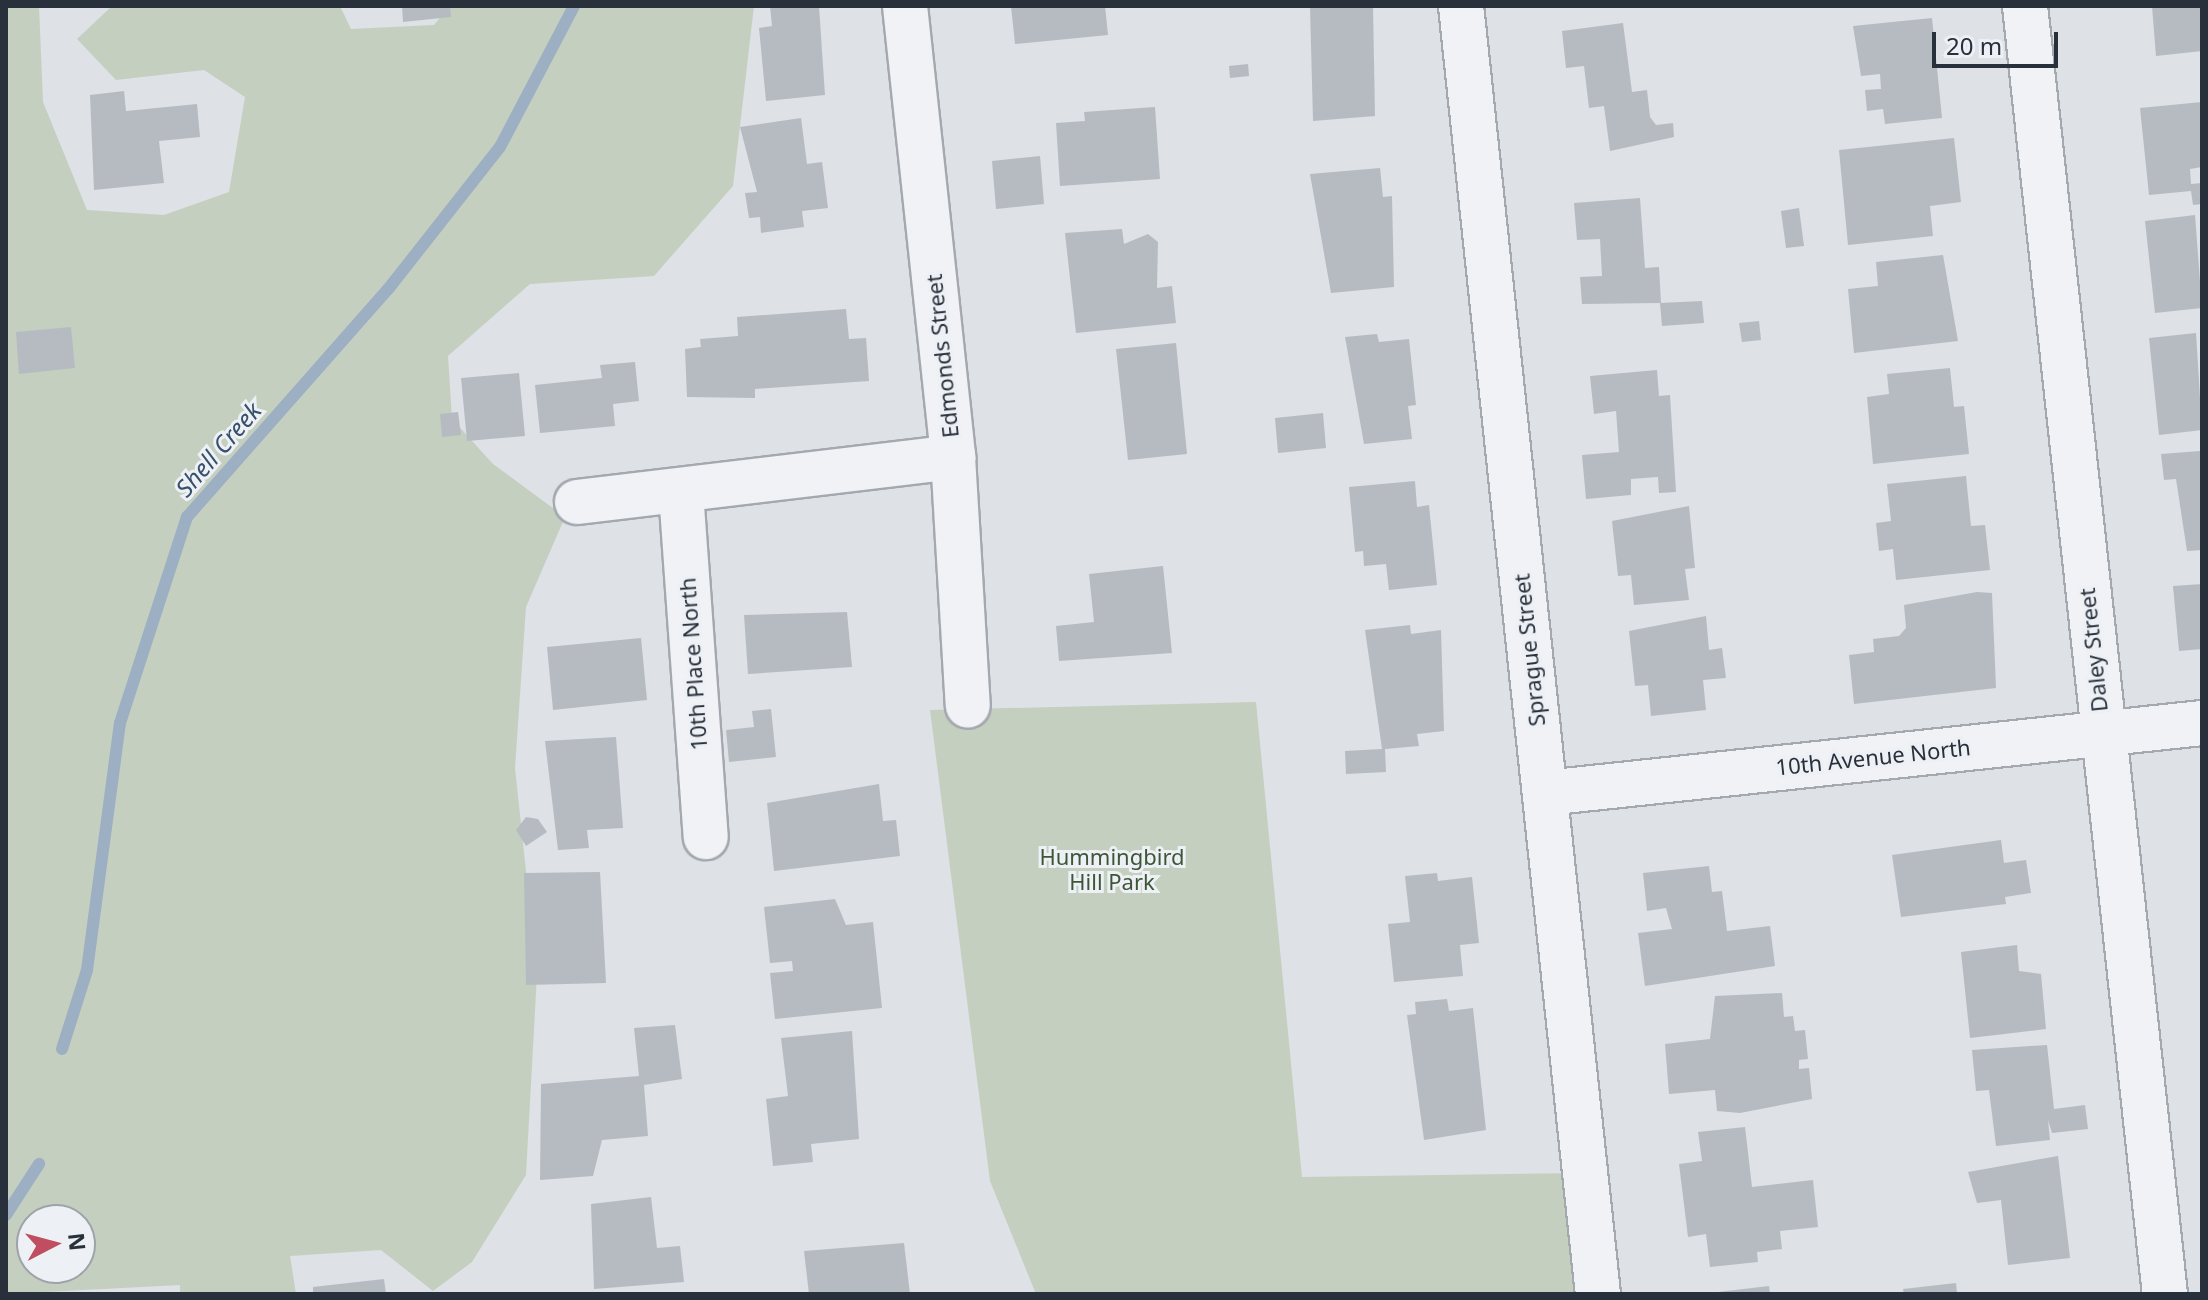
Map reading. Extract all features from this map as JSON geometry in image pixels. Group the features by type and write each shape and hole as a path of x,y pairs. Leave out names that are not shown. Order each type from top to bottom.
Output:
{"street":[{"name":"Edmonds Street","path":"905,6 953,457 968,706"},
{"name":"Sprague Street","path":"1461,6 1598,1294"},
{"name":"Daley Street","path":"2025,6 2165,1294"},
{"path":"577,502 681,492 953,457"},
{"name":"10th Place North","path":"681,492 706,837"},
{"name":"10th Avenue North","path":"1545,793 2202,723"}],"green space":[{"path":"6,6 39,6 43,102 87,210 164,215 229,192 245,97 204,70 116,80 77,39 112,6 340,6 351,29 434,25 450,6 754,6 733,186 654,276 530,284 448,356 452,419 493,464 565,517 526,607 515,768 537,974 526,1175 472,1262 433,1291 381,1250 290,1256 296,1294 180,1294 180,1285 6,1294"},
{"name":"Hummingbird Hill Park","path":"1256,702 1302,1177 1585,1173 1598,1294 1036,1294 990,1181 930,710"}],"building":[{"path":"402,6 450,6 451,17 403,22"},
{"path":"770,6 819,6 825,95 766,101 759,28 772,26"},
{"path":"1011,6 1105,6 1108,35 1015,44"},
{"path":"1310,6 1373,6 1375,116 1313,121"},
{"path":"2152,6 2202,6 2202,51 2156,56"},
{"path":"1932,18 1942,118 1885,124 1883,109 1867,111 1865,90 1881,89 1880,74 1861,76 1853,26"},
{"path":"1623,23 1632,92 1647,90 1650,117 1656,125 1673,123 1674,137 1610,151 1604,106 1589,108 1584,66 1566,68 1562,31"},
{"path":"1248,64 1249,76 1230,78 1229,66"},
{"path":"124,91 126,111 197,104 200,137 159,141 164,183 94,190 90,95"},
{"path":"2202,102 2202,167 2190,169 2191,184 2202,183 2202,204 2193,205 2191,191 2149,195 2140,108"},
{"path":"1155,107 1160,179 1060,186 1056,123 1085,121 1084,112"},
{"path":"801,118 807,164 822,162 828,208 802,211 804,227 761,233 760,217 749,218 745,193 757,192 740,127"},
{"path":"1954,138 1961,202 1930,206 1933,236 1848,245 1839,150"},
{"path":"1040,156 1044,204 996,209 992,161"},
{"path":"1380,168 1383,197 1392,196 1394,287 1331,293 1310,174"},
{"path":"1640,198 1645,268 1659,267 1661,303 1582,304 1580,277 1602,276 1600,239 1577,240 1574,203"},
{"path":"1799,208 1804,246 1786,248 1781,211"},
{"path":"2195,215 2202,308 2155,313 2145,221"},
{"path":"1122,229 1124,244 1148,234 1158,242 1157,288 1172,286 1176,323 1076,333 1065,233"},
{"path":"1943,255 1958,341 1854,353 1848,289 1878,286 1876,262"},
{"path":"1702,301 1704,323 1662,326 1660,303"},
{"path":"846,309 849,339 866,338 869,381 755,389 755,398 687,397 685,349 701,347 700,339 738,336 737,317"},
{"path":"1759,321 1761,340 1742,342 1739,323"},
{"path":"71,327 75,368 19,374 16,332"},
{"path":"2196,333 2202,430 2159,435 2149,338"},
{"path":"1377,334 1379,342 1409,339 1416,405 1408,406 1412,439 1364,444 1345,337"},
{"path":"1176,343 1187,454 1128,460 1116,349"},
{"path":"635,362 639,401 613,404 615,426 540,433 535,385 602,378 600,365"},
{"path":"1950,368 1954,407 1964,406 1969,454 1873,464 1867,397 1889,394 1887,374"},
{"path":"1657,370 1659,396 1670,395 1676,492 1659,493 1658,477 1631,479 1631,495 1586,499 1582,455 1619,452 1616,411 1594,414 1590,376"},
{"path":"519,373 525,436 467,441 461,378"},
{"path":"458,412 461,435 442,437 440,414"},
{"path":"1323,413 1326,448 1278,453 1275,418"},
{"path":"2200,451 2202,550 2187,551 2176,479 2164,480 2161,454"},
{"path":"1966,476 1971,526 1985,525 1990,570 1896,580 1893,549 1879,551 1876,523 1891,521 1887,484"},
{"path":"1415,481 1417,507 1429,505 1437,585 1389,590 1386,564 1364,566 1363,551 1355,552 1349,487"},
{"path":"1689,506 1695,568 1685,569 1689,600 1634,605 1631,575 1618,576 1612,521"},
{"path":"1163,566 1172,653 1059,661 1056,626 1094,622 1089,574"},
{"path":"2202,584 2202,649 2179,651 2173,586"},
{"path":"1977,592 1992,593 1996,688 1854,704 1849,655 1874,652 1873,639 1899,636 1906,628 1904,605"},
{"path":"847,612 852,667 748,674 744,615"},
{"path":"1706,616 1709,650 1722,648 1726,678 1703,680 1706,710 1651,716 1648,685 1635,686 1629,631"},
{"path":"1410,625 1411,634 1441,630 1444,731 1417,734 1419,746 1385,749 1386,772 1346,774 1345,751 1382,749 1365,630"},
{"path":"641,638 647,700 553,710 547,647"},
{"path":"771,709 776,757 729,762 726,730 754,727 752,711"},
{"path":"616,737 623,828 587,830 589,848 558,850 545,741"},
{"path":"879,784 883,821 896,820 900,856 774,871 767,803"},
{"path":"526,817 538,819 547,832 526,846 516,830"},
{"path":"2001,840 2004,863 2026,860 2031,893 2005,897 2006,904 1901,917 1892,855"},
{"path":"1709,866 1712,892 1722,891 1727,931 1770,926 1775,966 1645,986 1638,933 1672,929 1666,908 1647,911 1643,873"},
{"path":"600,872 606,983 526,985 524,873"},
{"path":"1437,873 1438,881 1472,877 1479,943 1460,945 1463,976 1394,982 1388,924 1410,922 1405,876"},
{"path":"835,899 846,925 873,922 882,1008 775,1019 770,973 793,971 792,961 770,963 764,907"},
{"path":"2017,945 2019,971 2041,974 2046,1029 1970,1038 1961,952"},
{"path":"1782,993 1784,1017 1793,1016 1795,1031 1805,1030 1808,1059 1799,1060 1799,1069 1809,1068 1812,1099 1740,1113 1717,1111 1715,1090 1669,1094 1665,1044 1710,1039 1715,996"},
{"path":"1447,999 1449,1011 1473,1008 1486,1130 1424,1140 1407,1015 1416,1014 1415,1002"},
{"path":"675,1025 682,1079 644,1085 648,1136 602,1140 593,1176 540,1180 541,1084 639,1076 634,1028"},
{"path":"852,1031 859,1139 811,1144 813,1162 773,1166 766,1099 788,1096 781,1038"},
{"path":"2047,1045 2054,1109 2085,1105 2088,1129 2052,1133 2048,1120 2050,1140 1996,1146 1989,1090 1976,1091 1972,1050"},
{"path":"1745,1127 1752,1187 1813,1180 1818,1227 1780,1231 1782,1249 1757,1252 1758,1262 1710,1267 1706,1234 1688,1237 1679,1164 1702,1161 1698,1132"},
{"path":"2058,1156 2070,1258 2008,1265 2001,1200 1977,1203 1968,1172"},
{"path":"651,1197 657,1248 680,1246 684,1282 594,1289 591,1204"},
{"path":"904,1243 910,1294 809,1294 804,1251"},
{"path":"384,1279 386,1294 313,1294 313,1287"},
{"path":"1956,1283 1957,1294 1904,1294 1903,1289"},
{"path":"1769,1286 1770,1294 1718,1294 1718,1292"}],"waterway":[{"name":"Shell Creek","path":"62,1049 87,970 120,723 187,517 389,288 500,147 574,6"},
{"name":"Shell Creek","path":"6,1215 39,1164"}]}
